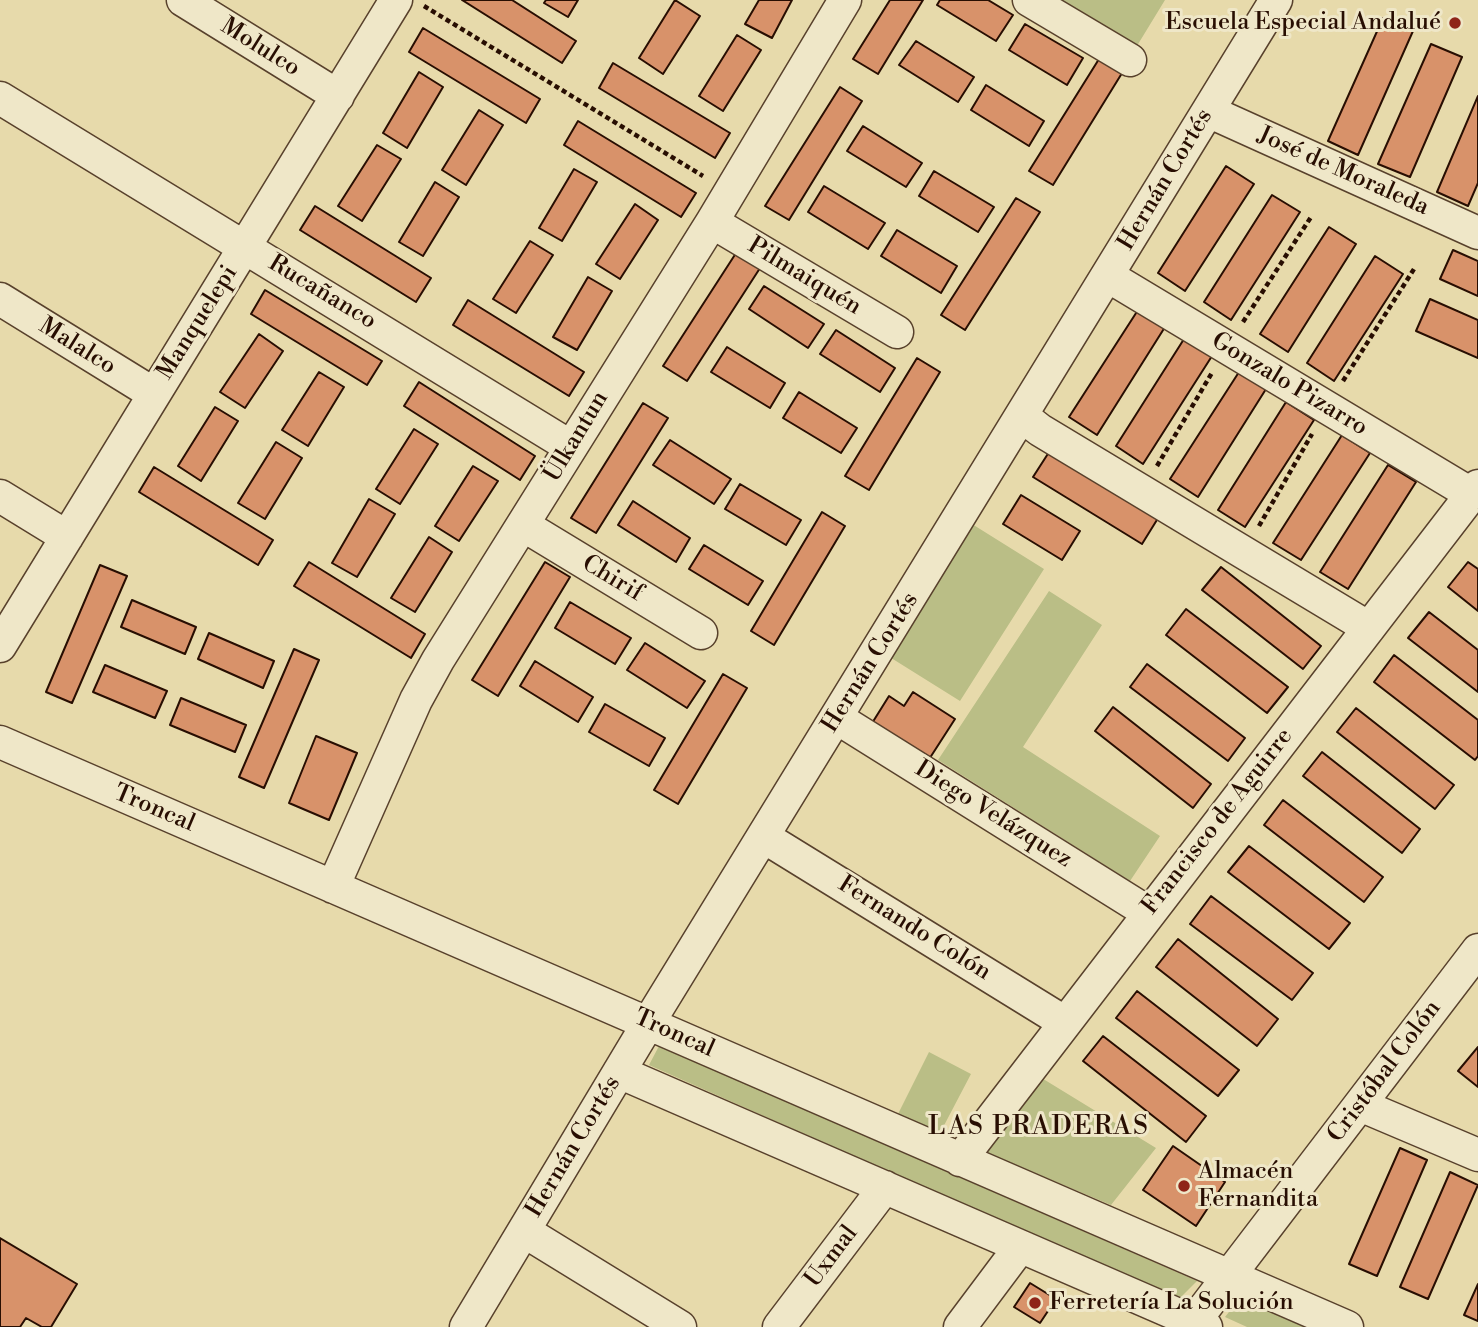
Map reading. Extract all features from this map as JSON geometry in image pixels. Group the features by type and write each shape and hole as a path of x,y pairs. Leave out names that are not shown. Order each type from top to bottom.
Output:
{"street":[{"name":"Molulco","path":"183,0 338,96"},
{"name":"Manquelepi","path":"0,646 396,0"},
{"name":"Ülkantun","path":"333,887 416,700 438,660 712,222 845,0"},
{"path":"1029,0 1130,60"},
{"name":"Hernán Cortés","path":"466,1327 649,1022 1276,0"},
{"name":"Rucañanco","path":"0,97 571,447"},
{"name":"José de Moraleda","path":"1208,111 1478,233"},
{"name":"Pilmaiquén","path":"712,222 897,332"},
{"name":"Gonzalo Pizarro","path":"1108,276 1475,490"},
{"name":"Malalco","path":"0,299 154,394"},
{"path":"1022,416 1368,628"},
{"name":"Francisco de Aguirre","path":"960,1160 1475,490"},
{"path":"0,496 67,537"},
{"name":"Chirif","path":"523,526 701,634"},
{"name":"Diego Velázquez","path":"837,718 1149,912"},
{"name":"Troncal","path":"0,743 649,1022 1347,1327"},
{"name":"Fernando Colón","path":"764,837 1064,1022"},
{"name":"Cristóbal Colón","path":"1197,1325 1228,1276 1478,950"},
{"path":"619,1072 1197,1325"},
{"path":"1360,1105 1478,1155"},
{"name":"Uxmal","path":"779,1327 885,1187"},
{"path":"524,1231 680,1327"},
{"path":"960,1327 1020,1247"}],"path":[{"path":"414,0 729,192"}],"green space":[{"path":"1039,0 1165,0 1132,54"},
{"path":"972,524 1044,569 960,701 888,656"},
{"path":"1049,591 1102,625 1023,747 1160,836 1130,881 938,760"},
{"path":"659,1046 1197,1281 1178,1300 649,1065"},
{"path":"929,1052 971,1074 939,1135 898,1114"},
{"path":"1040,1077 1156,1148 1111,1205 978,1149"},
{"path":"1244,1293 1320,1327 1247,1327 1225,1317"}],"building":[{"path":"462,0 512,0 576,41 562,63"},
{"path":"546,0 578,0 568,17 544,3"},
{"path":"675,0 700,16 663,74 639,58"},
{"path":"759,0 792,0 772,38 745,24"},
{"path":"890,0 923,0 878,74 853,59"},
{"path":"940,0 988,0 1013,15 996,41 937,5"},
{"path":"1383,18 1413,31 1358,155 1328,141"},
{"path":"1025,24 1083,58 1067,85 1009,50"},
{"path":"423,28 540,99 526,123 409,52"},
{"path":"737,35 761,50 723,111 699,96"},
{"path":"916,41 974,77 958,102 899,65"},
{"path":"1431,44 1462,57 1410,177 1378,164"},
{"path":"1104,51 1127,65 1053,185 1029,171"},
{"path":"613,63 730,133 715,158 599,88"},
{"path":"419,72 443,87 407,148 383,133"},
{"path":"986,85 1044,121 1029,146 971,110"},
{"path":"840,87 862,101 789,220 765,206"},
{"path":"1478,96 1478,183 1468,206 1437,192"},
{"path":"479,110 503,125 466,185 442,170"},
{"path":"578,121 696,193 681,217 564,145"},
{"path":"863,126 922,163 906,187 847,151"},
{"path":"377,145 401,159 362,221 338,206"},
{"path":"1226,166 1254,184 1185,291 1158,273"},
{"path":"574,169 597,182 562,241 539,228"},
{"path":"934,171 994,207 978,232 919,196"},
{"path":"435,182 459,197 423,256 399,242"},
{"path":"824,186 885,223 868,249 808,212"},
{"path":"1272,195 1300,212 1231,320 1204,302"},
{"path":"1016,198 1040,212 965,330 941,315"},
{"path":"635,204 658,220 620,279 596,264"},
{"path":"315,206 431,278 416,302 300,230"},
{"path":"1329,227 1356,244 1288,352 1260,334"},
{"path":"897,230 957,266 941,293 881,256"},
{"path":"530,241 553,255 516,313 493,299"},
{"path":"738,250 762,265 687,381 663,366"},
{"path":"1453,250 1478,261 1478,296 1440,279"},
{"path":"1375,256 1403,274 1334,381 1307,363"},
{"path":"588,277 612,291 577,350 553,337"},
{"path":"764,286 824,324 808,348 749,309"},
{"path":"265,290 382,361 367,385 251,314"},
{"path":"1430,299 1478,320 1478,358 1416,331"},
{"path":"468,300 584,372 569,396 453,325"},
{"path":"1138,310 1165,327 1097,435 1069,417"},
{"path":"836,330 895,368 880,392 820,354"},
{"path":"259,334 283,351 245,408 220,392"},
{"path":"1184,339 1212,356 1143,464 1116,446"},
{"path":"727,347 785,383 770,408 711,372"},
{"path":"917,358 940,372 869,490 845,476"},
{"path":"319,372 344,387 308,446 282,430"},
{"path":"1239,372 1266,389 1198,497 1170,479"},
{"path":"419,382 535,456 520,480 404,406"},
{"path":"799,392 857,428 841,453 783,418"},
{"path":"1286,402 1314,420 1245,527 1218,510"},
{"path":"643,403 668,418 596,533 571,518"},
{"path":"215,407 238,421 201,481 178,466"},
{"path":"414,429 438,444 400,504 376,489"},
{"path":"1342,435 1370,453 1301,560 1273,543"},
{"path":"670,440 731,479 714,504 653,465"},
{"path":"276,442 302,458 265,519 238,503"},
{"path":"1051,449 1160,515 1142,544 1033,477"},
{"path":"1388,465 1416,482 1348,589 1320,572"},
{"path":"473,466 498,481 459,541 435,526"},
{"path":"154,467 273,540 258,565 139,492"},
{"path":"740,484 801,520 786,545 725,509"},
{"path":"1021,495 1080,531 1062,560 1003,524"},
{"path":"369,499 395,514 357,577 332,563"},
{"path":"633,501 690,538 676,562 618,525"},
{"path":"822,512 845,526 774,645 751,631"},
{"path":"429,537 452,552 415,612 391,598"},
{"path":"704,545 763,581 748,605 689,569"},
{"path":"309,562 425,634 411,658 294,586"},
{"path":"545,562 570,577 498,696 472,680"},
{"path":"1468,562 1478,569 1478,611 1448,587"},
{"path":"100,565 127,576 72,703 46,692"},
{"path":"1221,567 1321,646 1303,669 1202,590"},
{"path":"132,600 196,627 185,654 121,627"},
{"path":"570,602 631,638 615,664 555,628"},
{"path":"1186,609 1288,687 1267,713 1166,635"},
{"path":"1429,612 1478,650 1478,692 1408,638"},
{"path":"209,633 274,661 263,688 198,659"},
{"path":"645,643 705,681 687,708 627,670"},
{"path":"294,649 319,660 264,788 239,777"},
{"path":"1394,655 1478,720 1478,756 1475,760 1374,682"},
{"path":"535,661 593,697 578,722 520,686"},
{"path":"1147,664 1245,738 1228,761 1130,687"},
{"path":"105,665 167,691 155,718 93,692"},
{"path":"723,674 747,688 678,804 654,790"},
{"path":"913,692 955,719 926,764 869,728 889,696 904,706"},
{"path":"181,698 246,725 235,752 170,725"},
{"path":"605,704 665,738 649,766 589,732"},
{"path":"1113,707 1211,784 1193,808 1095,731"},
{"path":"1356,708 1454,785 1435,809 1337,732"},
{"path":"316,736 357,753 329,820 289,803"},
{"path":"1322,752 1420,829 1402,853 1303,776"},
{"path":"1283,800 1383,877 1364,902 1264,825"},
{"path":"1249,846 1350,923 1329,949 1228,872"},
{"path":"1211,896 1313,973 1292,1000 1190,924"},
{"path":"1178,939 1278,1019 1257,1046 1156,967"},
{"path":"1137,991 1239,1070 1218,1096 1116,1018"},
{"path":"1103,1036 1206,1116 1186,1142 1083,1061"},
{"path":"1478,1047 1478,1087 1458,1071"},
{"name":"Almacén Fernandita","path":"1173,1146 1225,1182 1196,1226 1143,1190"},
{"path":"1400,1148 1427,1160 1377,1276 1349,1264"},
{"path":"1450,1172 1478,1185 1428,1299 1400,1287"},
{"path":"0,1238 77,1284 51,1327 42,1327 26,1318 20,1327 0,1327"},
{"name":"Ferretería La Solución","path":"1030,1283 1056,1299 1040,1323 1014,1307"},
{"path":"1478,1284 1478,1321 1464,1315"}],"place":[{"name":"Escuela Especial Andalué","path":"1455,23"},
{"name":"Almacén Fernandita","path":"1184,1186"},
{"name":"Ferretería La Solución","path":"1035,1303"}],"district":[{"name":"LAS PRADERAS","path":"1039,1128"}]}
